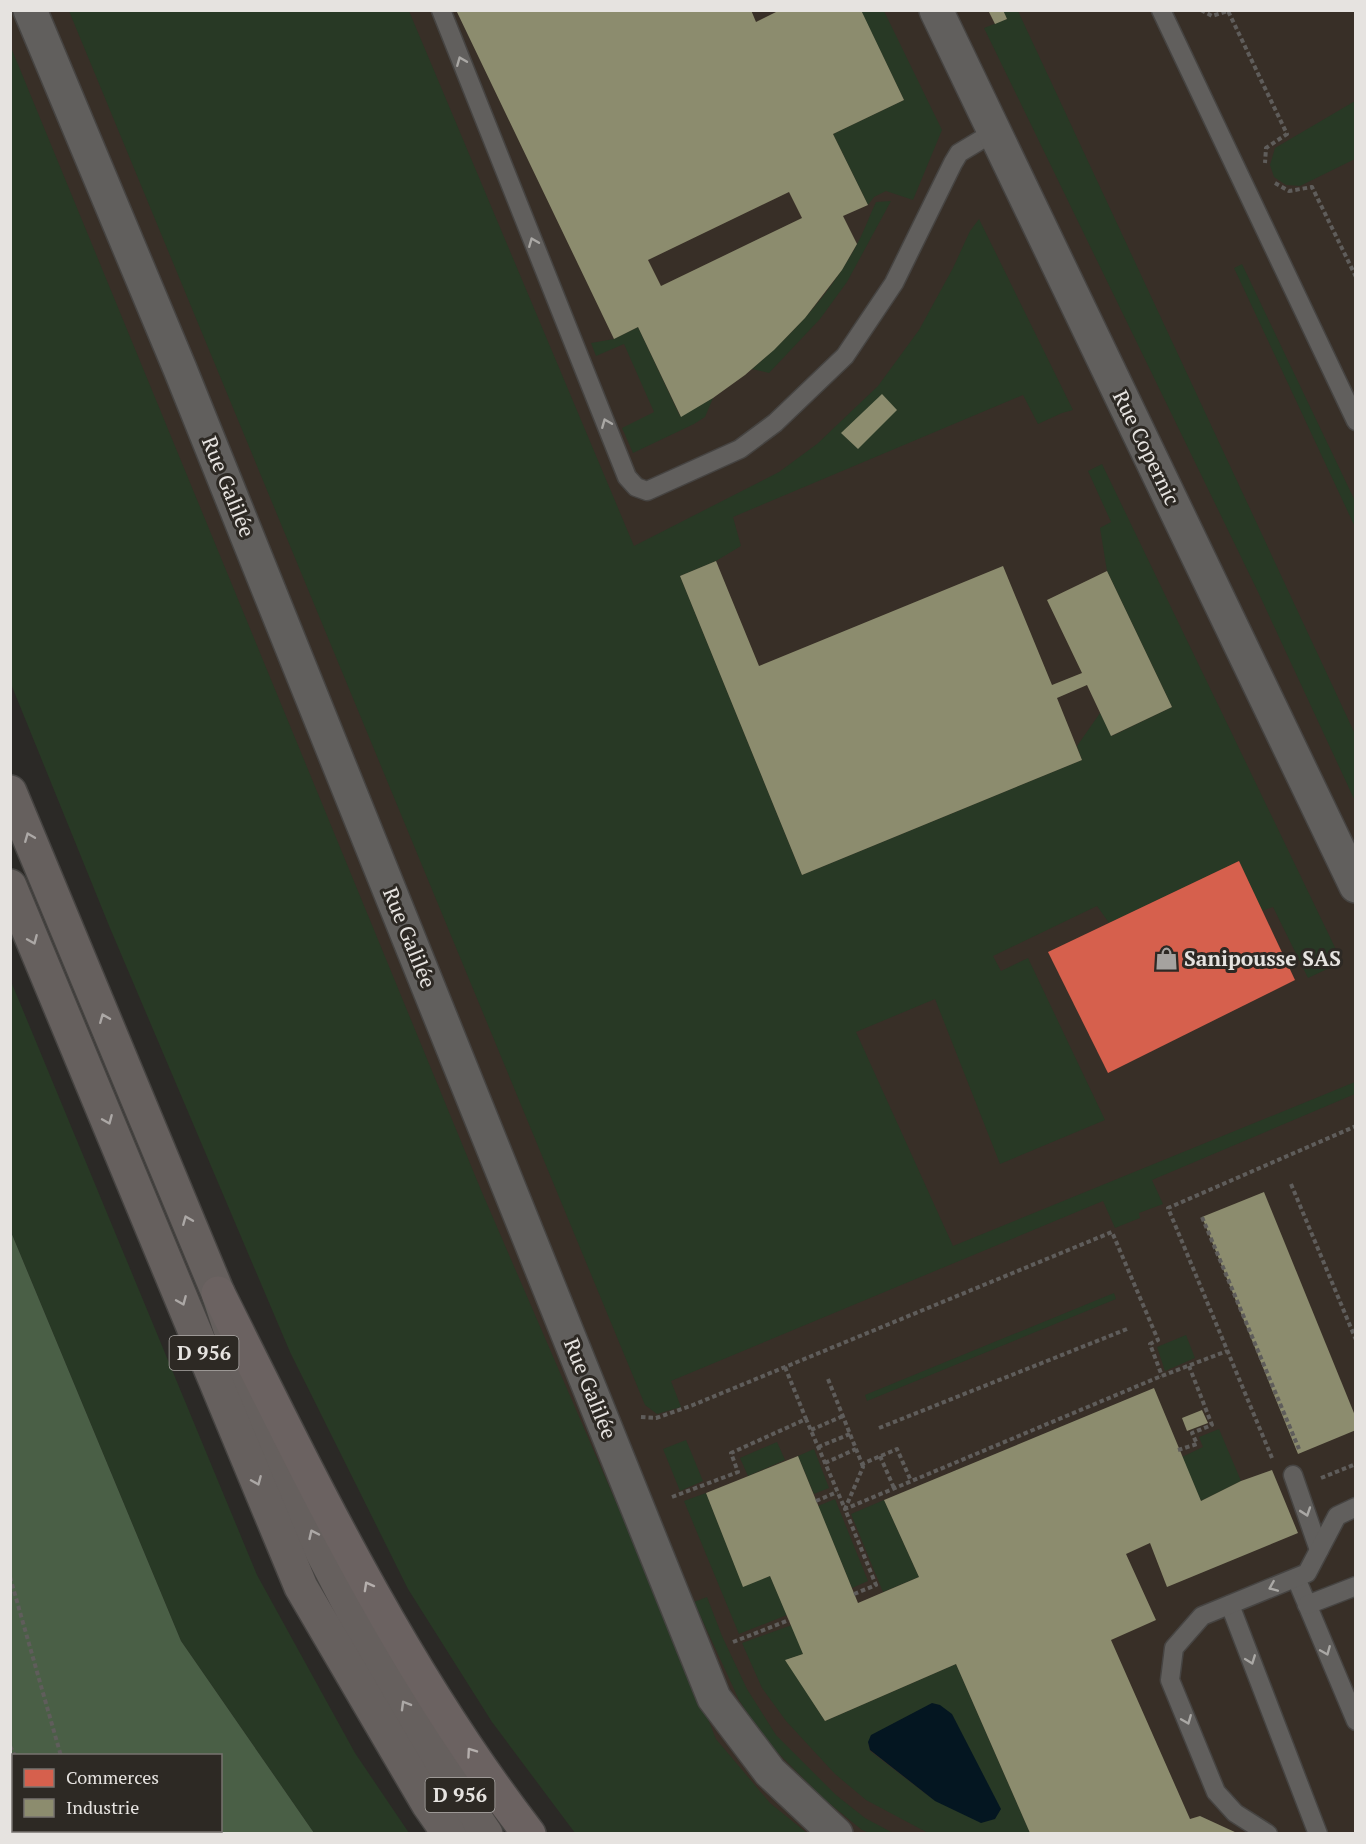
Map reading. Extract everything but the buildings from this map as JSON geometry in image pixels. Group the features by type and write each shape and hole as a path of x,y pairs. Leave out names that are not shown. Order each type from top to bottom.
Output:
{"highway":[{"name":"D 956","path":"218,1293 301,1460 368,1587 442,1710 529,1833"}],"main road":[{"name":"D 956","path":"10,792 218,1293 259,1416 314,1537 370,1645 434,1756 486,1833"},
{"name":"D 956","path":"10,886 301,1587 428,1804 449,1833"}],"street":[{"name":"Rue Galilée","path":"30,10 189,391 714,1698 770,1772 836,1833"},
{"name":"Rue Copernic","path":"936,10 1356,886"}],"lane":[{"path":"441,10 627,477 636,487 647,491 740,449 776,423 845,356 894,283 959,153 994,132"},
{"path":"1161,10 1356,421"},
{"path":"1295,1482 1319,1550"},
{"path":"1268,1833 1234,1813 1216,1792 1170,1680 1174,1648 1202,1616 1307,1573 1337,1516 1356,1507"},
{"path":"1296,1578 1356,1721"},
{"path":"1307,1605 1356,1586"},
{"path":"1230,1605 1318,1833"}],"path":[{"path":"1201,10 1212,16 1228,11 1287,134 1266,148 1265,165"},
{"path":"1272,181 1288,191 1312,188 1356,278"},
{"path":"1356,1126 1168,1208 1286,1494 1295,1482 1356,1464"},
{"path":"1291,1184 1356,1340"},
{"path":"1202,1217 1301,1452"},
{"path":"641,1417 656,1418 1112,1232 1158,1340 1150,1344 1162,1376"},
{"path":"879,1428 1127,1329"},
{"path":"845,1509 1227,1351"},
{"path":"1178,1450 1197,1444 1192,1433 1212,1425 1189,1366"},
{"path":"785,1367 876,1585 854,1594"},
{"path":"828,1379 863,1467 845,1509"},
{"path":"811,1430 843,1416"},
{"path":"672,1497 738,1472 731,1453 806,1419"},
{"path":"818,1447 850,1434"},
{"path":"825,1463 856,1449"},
{"path":"862,1464 897,1449 910,1481"},
{"path":"880,1456 894,1488"},
{"path":"816,1501 837,1492"},
{"path":"10,1577 62,1754"},
{"path":"733,1642 789,1620"}],"shaded area":[{"path":"10,11 1355,11 1355,1833 647,1833 11,458"}],"green space":[{"path":"69,11 409,11 634,546 779,472 817,444 878,386 919,330 953,268 970,231 979,219 1073,410 1038,424 1023,395 733,517 741,546 716,561 680,576 802,875 1082,760 1077,746 1100,713 1112,736 1172,707 1107,571 1100,528 1111,522 1088,471 1102,464 1342,962 1308,978 1273,907 1262,911 1239,861 1109,923 1097,906 993,956 1001,971 1028,958 1105,1120 1000,1164 935,999 856,1032 953,1246 1355,1082 1355,1094 1152,1180 1163,1204 1139,1213 1140,1218 1115,1228 1103,1201 671,1381 681,1407 657,1414 645,1405"},
{"path":"861,11 884,11 942,130 913,200 886,191 874,197 868,205 833,134 904,100"},
{"path":"1003,11 1018,11 1355,734 1355,801 1259,594 984,28 1007,19"},
{"path":"10,45 481,1190 686,1664 716,1739 770,1803 807,1833 575,1833 492,1722 408,1589 290,1352 110,928 11,684"},
{"path":"1355,101 1355,159 1300,186 1286,185 1274,177 1270,165 1275,148"},
{"path":"891,201 847,282 820,319 769,373 752,369 796,328 834,282 858,243 876,202"},
{"path":"1242,264 1355,501 1355,527 1234,268"},
{"path":"638,327 680,416 713,398 705,417 633,453 622,428 654,412 624,344 596,356 591,343 614,339"},
{"path":"10,979 257,1575 355,1753 409,1833 314,1833 181,1641 11,1232"},
{"path":"11,1232 181,1641 314,1833 11,1833"},
{"path":"1114,1293 1116,1299 867,1401 865,1395"},
{"path":"1186,1335 1195,1358 1165,1371 1157,1347"},
{"path":"1219,1429 1241,1481 1201,1501 1182,1457 1203,1447 1199,1437"},
{"path":"686,1440 703,1481 680,1491 663,1449"},
{"path":"777,1442 785,1460 748,1476 740,1458"},
{"path":"814,1449 829,1488 814,1494 798,1456"},
{"path":"706,1493 743,1586 770,1576 787,1615 739,1634 684,1501"},
{"path":"835,1499 868,1581 852,1588 818,1506"},
{"path":"884,1500 919,1577 883,1592 851,1514"},
{"path":"707,1597 747,1689 776,1735 836,1795 865,1818 893,1833 869,1833 862,1830 824,1799 765,1740 739,1700 694,1602"},
{"path":"792,1625 803,1654 786,1660 825,1721 956,1664 1030,1833 928,1833 866,1800 835,1774 786,1721 762,1688 742,1643","holes":["868,1742 935,1801 870,1751"]}],"water":[{"path":"932,1703 940,1705 952,1714 1001,1809 995,1819 981,1823 935,1801 870,1750 868,1742 871,1735"}],"place":[{"name":"Sanipousse SAS","path":"1166,959"}]}
